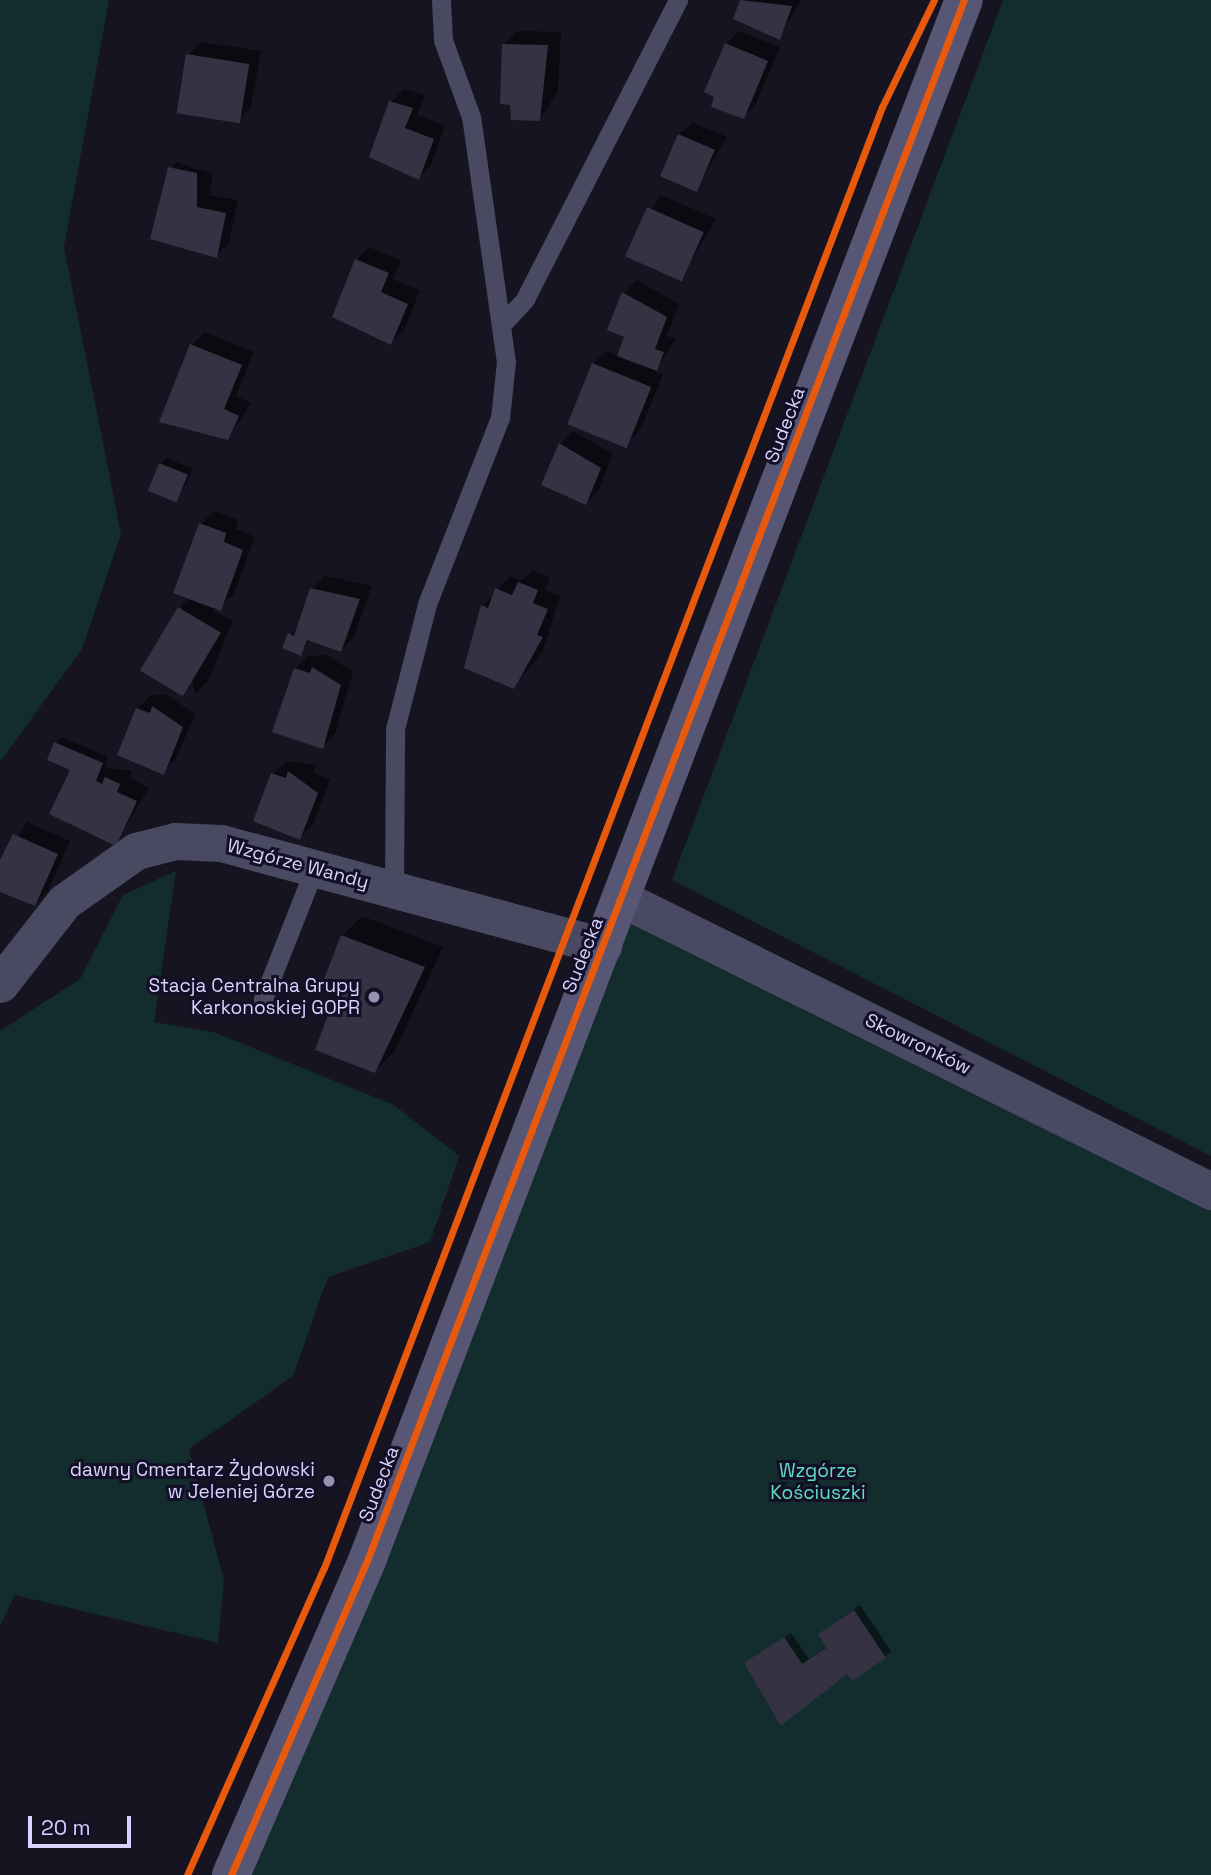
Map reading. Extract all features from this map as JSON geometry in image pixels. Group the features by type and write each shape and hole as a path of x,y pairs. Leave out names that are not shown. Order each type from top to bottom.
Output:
{"street":[{"name":"Sudecka","path":"231,1875 352,1597 623,899 964,0"},
{"name":"Wzgórze Wandy","path":"0,984 64,902 136,851 175,841 221,843 313,872 394,888 603,946"},
{"name":"Skowronków","path":"623,899 1211,1191"}],"lane":[{"path":"394,888 395,729 427,604 500,418 503,323 471,117 443,40 441,0"},
{"path":"503,323 526,299 678,0"},
{"path":"263,999 313,872"}],"green space":[{"path":"0,0 109,0 64,247 121,534 82,649 0,762"},
{"path":"1003,0 1211,0 1211,1156 672,880"},
{"path":"176,871 154,1022 213,1032 394,1105 459,1156 430,1242 328,1277 293,1376 189,1449 224,1580 218,1643 15,1595 0,1626 0,1031 80,979 123,895"},
{"name":"Wzgórze Kościuszki","path":"623,899 1211,1191 1211,1875 231,1875"}],"building":[{"path":"740,0 792,6 780,40 733,19"},
{"path":"725,43 768,61 744,119 711,107 714,97 704,92"},
{"path":"502,44 548,45 540,121 511,120 510,105 500,104"},
{"path":"186,54 249,64 240,123 177,113"},
{"path":"389,101 413,108 405,128 434,139 419,180 369,157"},
{"path":"678,134 715,150 697,192 660,176"},
{"path":"168,167 197,173 197,207 226,213 217,258 150,239"},
{"path":"647,207 704,232 682,282 625,256"},
{"path":"355,259 389,273 381,292 408,304 391,345 332,317"},
{"path":"622,292 667,317 655,349 664,352 657,371 617,356 624,337 607,330"},
{"path":"190,344 242,365 224,409 239,416 228,440 159,422"},
{"path":"592,363 651,387 627,448 567,424"},
{"path":"559,443 601,468 586,505 541,485"},
{"path":"159,463 188,475 177,502 148,491"},
{"path":"199,523 226,533 224,542 243,550 221,611 173,593"},
{"path":"518,582 538,590 533,603 548,609 537,635 543,637 514,689 464,668 481,605 488,608 495,588 512,595"},
{"path":"310,588 360,599 341,652 307,640 301,656 282,648 288,633 294,636"},
{"path":"178,607 221,633 183,696 140,670"},
{"path":"312,667 341,685 323,749 272,732 294,668 310,673"},
{"path":"152,706 183,727 164,775 117,755 136,708 150,713"},
{"path":"54,742 103,763 96,781 102,784 105,777 120,784 117,792 137,801 116,846 49,814 70,770 47,760"},
{"path":"288,771 318,793 300,840 253,821 271,773 286,778"},
{"path":"13,834 58,854 35,906 0,892 0,860"},
{"name":"Stacja Centralna Grupy Karkonoskiej GOPR","path":"341,935 425,967 375,1073 315,1050 339,985 324,979"},
{"path":"854,1610 886,1658 852,1681 847,1674 781,1726 744,1663 784,1637 802,1664 826,1648 818,1634"}],"cycle path":[{"path":"187,1875 324,1568 882,107 934,0"},
{"path":"231,1875 368,1558 964,0"}],"place":[{"name":"Stacja Centralna Grupy Karkonoskiej GOPR","path":"374,997"},
{"name":"dawny Cmentarz Żydowski w Jeleniej Górze","path":"329,1481"}]}
